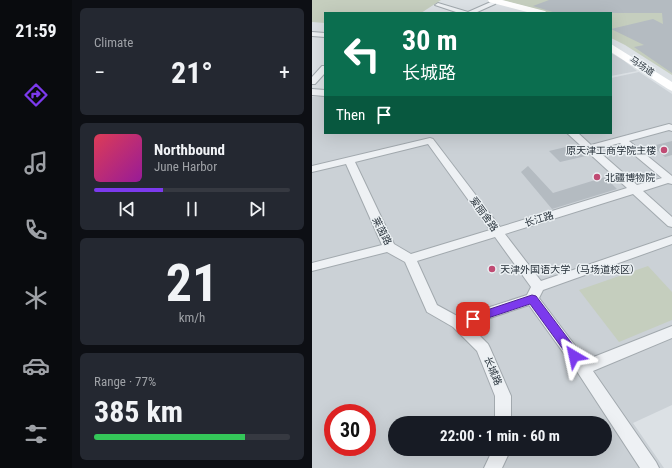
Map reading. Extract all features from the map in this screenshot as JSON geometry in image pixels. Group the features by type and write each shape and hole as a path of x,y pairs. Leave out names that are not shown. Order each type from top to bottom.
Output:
{"main road":[{"path":"482,0 538,12"},
{"path":"492,1 527,12"},
{"name":"马场道","path":"612,43 629,52 672,82"},
{"name":"马场道","path":"612,47 672,87"}],"street":[{"path":"472,12 492,1"},
{"path":"438,5 462,12"},
{"path":"312,34 324,35"},
{"path":"312,82 324,69"},
{"path":"312,92 324,93"},
{"path":"589,148 669,127 672,128"},
{"path":"573,134 672,223"},
{"path":"622,140 670,180"},
{"name":"爱丽舍路","path":"349,160 430,141 497,232 583,368 650,468"},
{"path":"312,169 349,160"},
{"name":"莱茵路","path":"349,160 389,247 410,259"},
{"name":"长江路","path":"410,259 635,189 670,180"},
{"path":"410,259 432,308 458,324 672,240"},
{"path":"312,267 389,247"},
{"name":"长城路","path":"458,324 483,348 503,396 503,416"},
{"path":"583,368 672,332"},
{"path":"493,468 499,456"}],"shaded area":[{"path":"612,54 623,60 637,71 612,76"},
{"name":"天津外国语大学（马场道校区）","path":"639,72 672,94 672,405 633,423 664,468 312,468 312,97 324,96 324,134 612,134 612,78"}],"green space":[{"path":"312,0 441,0 423,12 324,12 324,23 312,22"},
{"path":"502,0 672,0 672,75 625,45 612,38 612,12 546,12"},
{"path":"648,266 672,292 672,320 619,342 579,290"}],"building":[{"path":"549,0 672,0 672,73 634,47 644,45 612,29 653,19 663,24 662,13 553,12 533,6"},
{"name":"原天津工商学院主楼","path":"672,141 672,155 665,157 652,146"},
{"path":"574,145 586,156 560,162 549,151"},
{"name":"北疆博物院","path":"528,166 553,193 605,177 617,189 552,209 521,172"}],"place":[{"name":"原天津工商学院主楼","path":"664,150"},
{"name":"北疆博物院","path":"597,177"},
{"name":"天津外国语大学（马场道校区）","path":"492,269"}],"route":[{"path":"473,319 532,299 574,356"}]}
